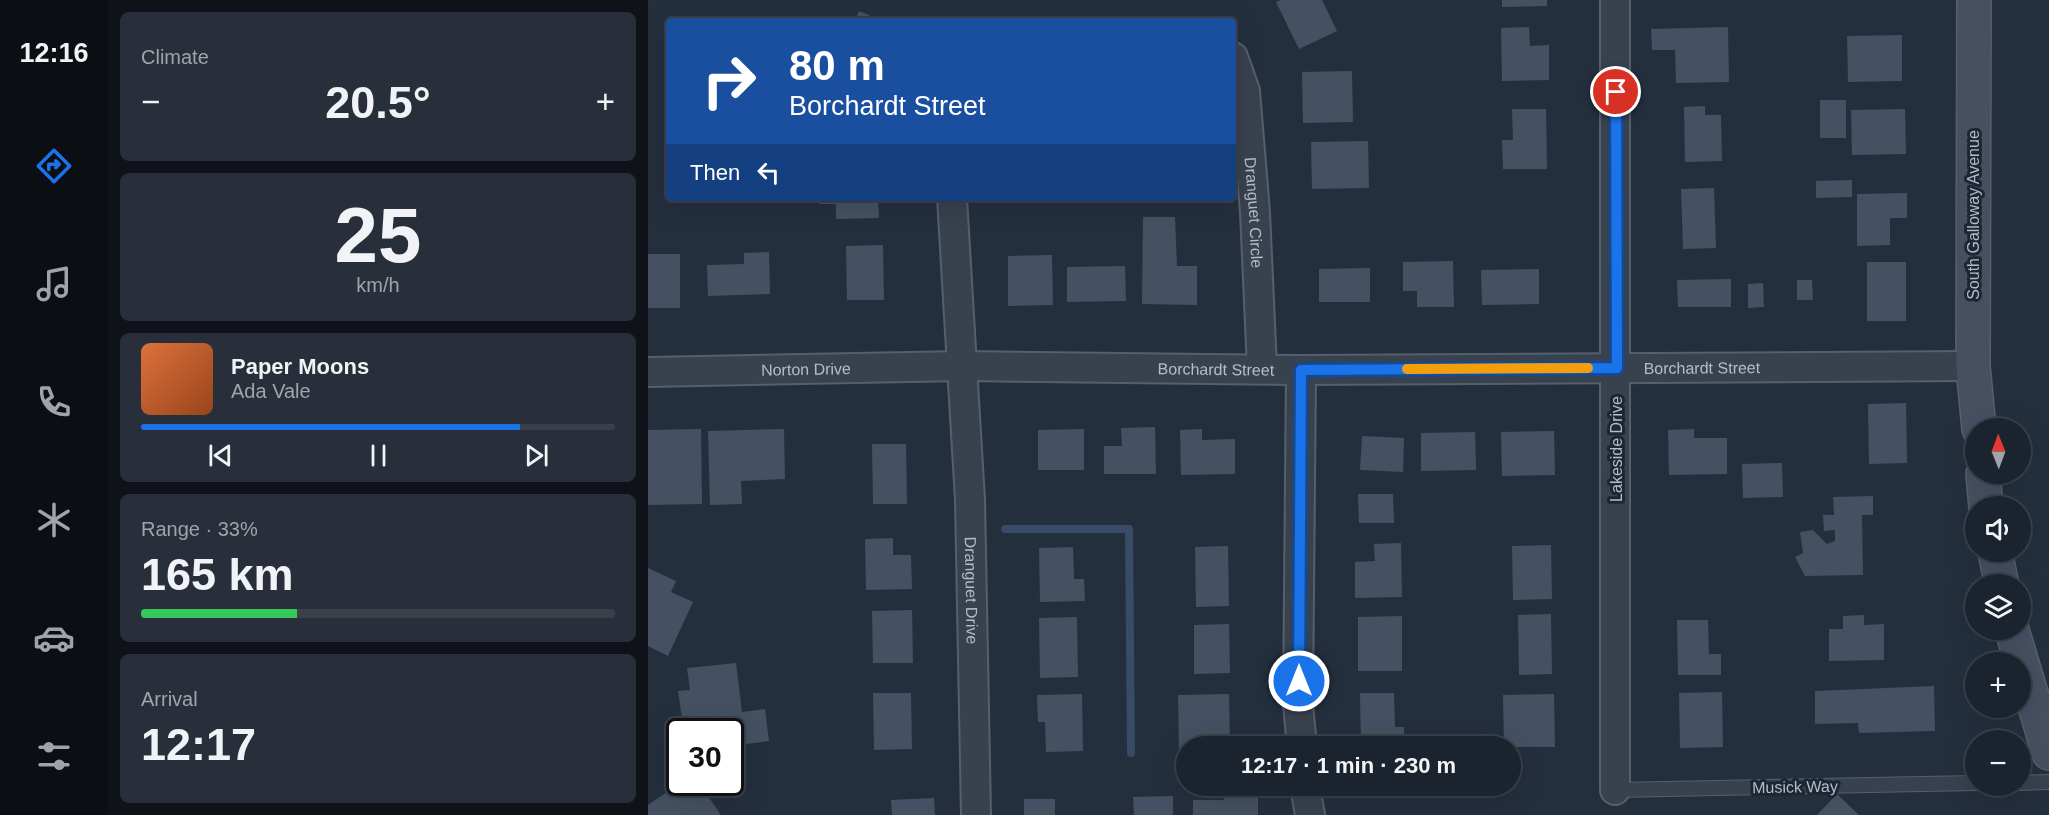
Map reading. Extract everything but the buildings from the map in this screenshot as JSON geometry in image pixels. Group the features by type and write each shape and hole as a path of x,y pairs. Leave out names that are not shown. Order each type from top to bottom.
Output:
{"main road":[{"name":"South Galloway Avenue","path":"1974,0 1972,366 1978,418"},
{"path":"2015,640 2049,753"}],"street":[{"name":"Lakeside Drive","path":"1615,0 1617,368 1615,790"},
{"name":"Dranguet Circle","path":"1236,66 1245,91 1255,212 1262,369"},
{"path":"952,201 963,366"},
{"name":"Borchardt Street","path":"963,366 1301,370 1972,366"},
{"name":"Norton Drive","path":"648,372 963,366"},
{"name":"Dranguet Drive","path":"963,366 970,500 976,815"},
{"path":"1301,370 1298,704 1301,736"},
{"path":"1307,796 1310,815"}],"lane":[{"path":"2031,783 2049,782"},
{"name":"Musick Way","path":"1615,790 1965,783"}],"waterway":[{"path":"1005,529 1129,529 1131,753"}],"slow traffic":[{"path":"1407,369 1588,368"}],"route":[{"path":"1299,681 1301,370 1617,368 1616,92"}]}
